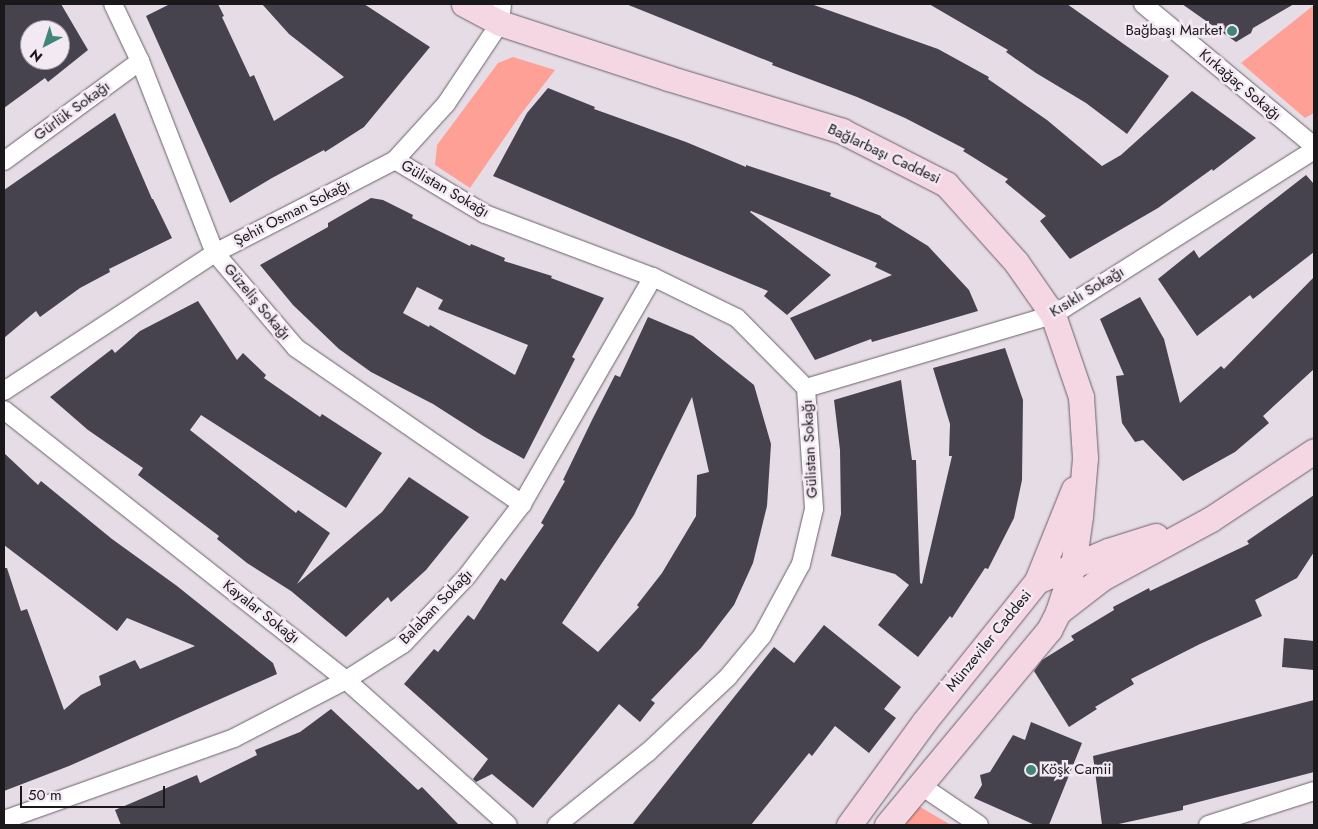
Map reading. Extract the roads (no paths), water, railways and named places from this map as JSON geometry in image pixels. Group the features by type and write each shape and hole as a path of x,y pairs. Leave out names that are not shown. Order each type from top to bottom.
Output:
{"main road":[{"name":"Bağlarbaşı Caddesi","path":"464,4 501,13 668,78 842,131 946,184 1016,262 1053,315 1081,397 1085,458 1080,516 1073,566 1058,612"},
{"name":"Münzeviler Caddesi","path":"887,825 1049,630 1058,612 1102,578 1211,518 1314,451"},
{"name":"Bağlarbaşı Caddesi","path":"1037,581 1085,458"},
{"name":"Bağlarbaşı Caddesi","path":"1080,516 1092,542 1108,551"},
{"name":"Münzeviler Caddesi","path":"849,825 924,722 1037,581 1108,551 1211,518"},
{"path":"1037,581 1058,612"}],"street":[{"name":"Güzeliş Sokağı","path":"113,4 140,60 215,253 296,348 522,504"},
{"name":"Kırkağaç Sokağı","path":"1143,4 1314,146"},
{"name":"Şehit Osman Sokağı","path":"4,391 215,253 395,160 446,104 501,13"},
{"name":"Gürlük Sokağı","path":"4,161 140,60"},
{"name":"Kısıklı Sokağı","path":"806,388 1053,315 1314,150"},
{"name":"Gülistan Sokağı","path":"395,160 485,214 653,277 737,318 806,388 814,509 801,564 762,636 728,677 655,745 557,825"},
{"name":"Balaban Sokağı","path":"4,820 234,738 346,680 403,644 467,576 522,504 653,277"},
{"name":"Kayalar Sokağı","path":"4,410 346,680 508,825"},
{"path":"920,785 979,825"},
{"path":"1208,825 1314,791"}],"place":[{"name":"Bağbaşı Market","path":"1232,31"},
{"name":"Köşk Camii","path":"1031,770"}]}
